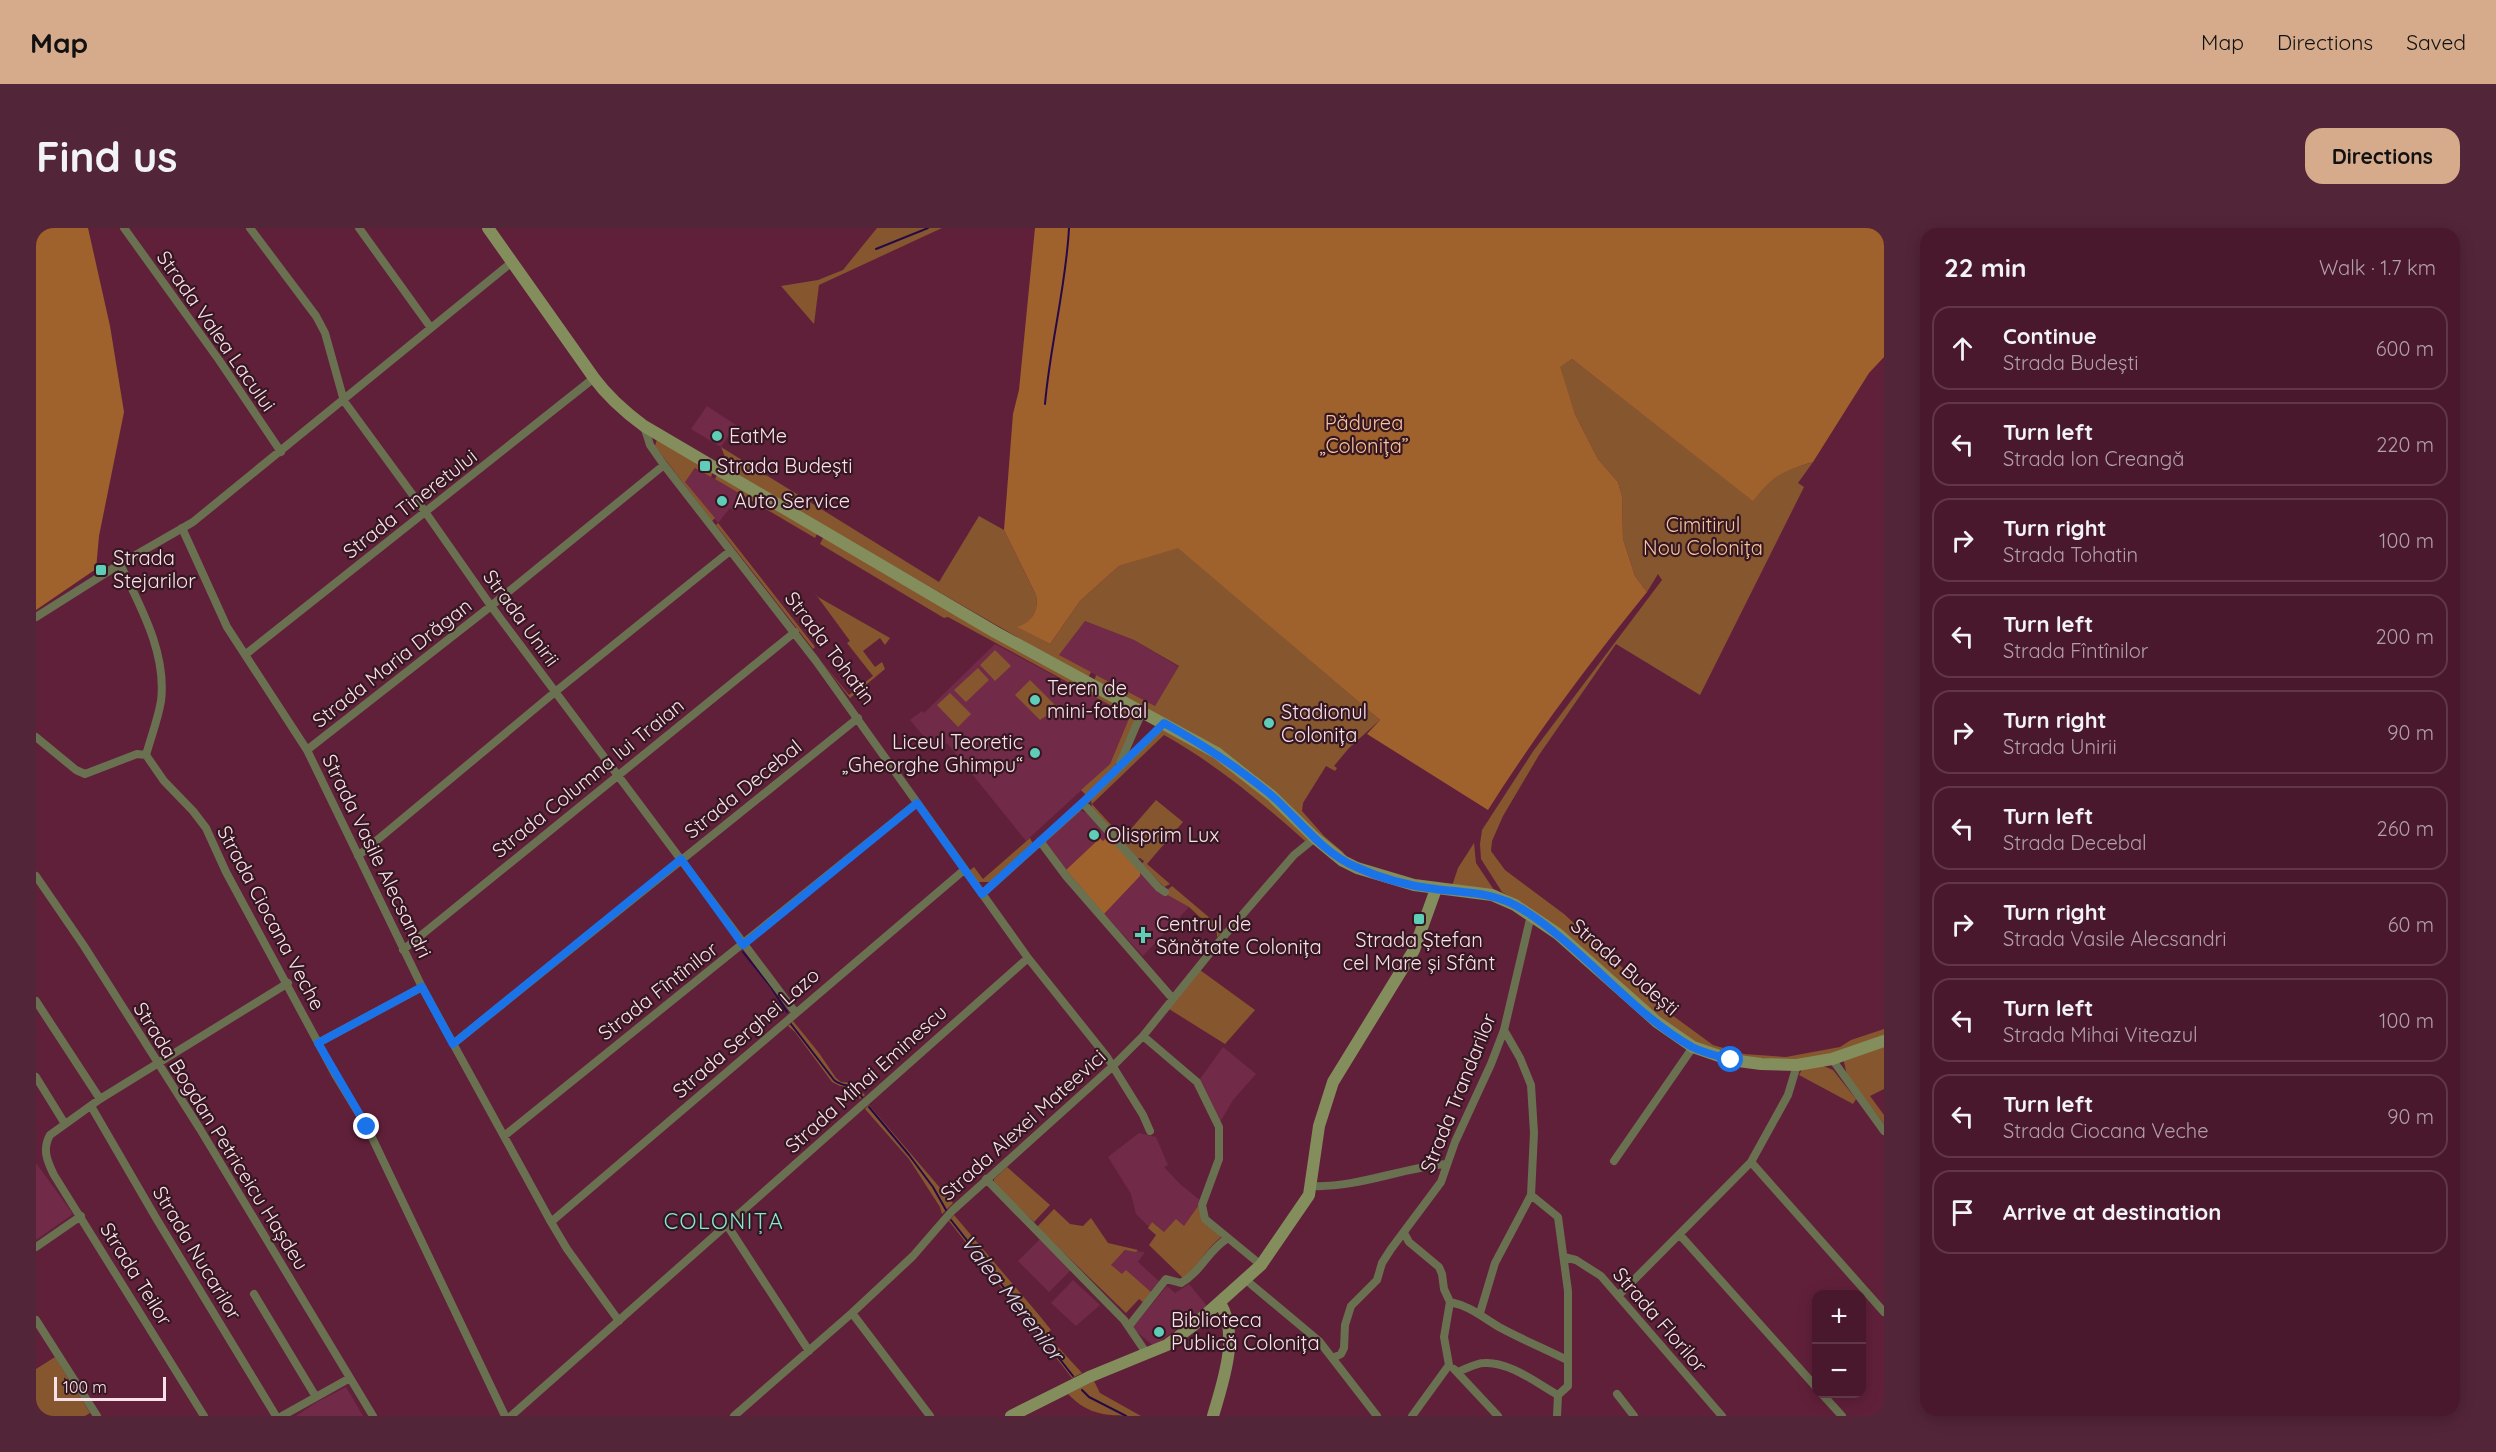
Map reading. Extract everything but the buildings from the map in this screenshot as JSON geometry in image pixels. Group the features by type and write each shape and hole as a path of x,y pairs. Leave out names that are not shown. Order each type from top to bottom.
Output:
{"street":[{"name":"Strada Valea Lacului","path":"124,228 219,360 281,452"},
{"name":"Strada Unirii","path":"250,228 325,333 344,401 491,606 795,1012"},
{"path":"358,228 431,328"},
{"name":"Strada Tohatin","path":"488,228 594,378 616,404 644,426 650,445 664,465 795,632 858,718 963,870 1028,958 1113,1066 1143,1114 1150,1131"},
{"path":"36,617 120,564 193,522 512,262"},
{"name":"Strada Tineretului","path":"246,654 594,378"},
{"name":"Strada Budești","path":"644,426 984,626 1164,723 1233,764 1272,796 1330,852 1357,868 1436,889 1492,895 1515,905 1558,934 1657,1022 1693,1047 1731,1060 1797,1065 1832,1059 1884,1041"},
{"name":"Strada Maria Drăgan","path":"307,750 491,606 664,465"},
{"name":"Strada Vasile Alecsandri","path":"182,528 227,627 307,750 422,987 551,1222 567,1249 619,1321"},
{"path":"358,856 555,692 730,551"},
{"path":"36,737 84,774 137,754 146,755 160,701 160,669 149,625 120,564"},
{"name":"Strada Columna lui Traian","path":"403,950 795,632"},
{"path":"1118,769 1142,712"},
{"name":"Strada Decebal","path":"453,1044 858,718"},
{"path":"982,894 1083,802 1164,723"},
{"name":"Strada Ciocana Veche","path":"146,755 164,781 206,828 226,872 288,983 318,1043 367,1127 505,1416"},
{"path":"1083,802 1165,892"},
{"name":"Strada Fîntînilor","path":"504,1136 917,803"},
{"name":"Strada Alexei Mateevici","path":"734,1416 852,1313 913,1256 952,1211 1113,1066 1143,1036 1294,855 1315,838"},
{"path":"1040,841 1066,876 1173,999"},
{"name":"Strada Serghei Lazo","path":"551,1222 963,870"},
{"name":"Strada Bogdan Petriceicu Hașdeu","path":"36,876 84,946 158,1063 373,1416"},
{"path":"1011,1416 1089,1377 1167,1345 1246,1281 1261,1265 1304,1207 1312,1186 1319,1126 1333,1082 1414,950 1436,889"},
{"name":"Strada Trandarilor","path":"1333,1358 1341,1354 1344,1348 1345,1325 1351,1306 1377,1280 1382,1263 1441,1182 1446,1164 1504,1030 1531,915"},
{"name":"Strada Mihai Eminescu","path":"511,1416 1028,958"},
{"path":"36,1077 65,1124 100,1099 288,983"},
{"path":"318,1043 422,987"},
{"path":"36,1001 100,1099"},
{"path":"1480,1312 1495,1263 1531,1195 1534,1133 1531,1085 1520,1058 1504,1030"},
{"path":"1143,1036 1197,1082 1219,1127 1219,1159 1202,1211 1205,1219 1261,1265"},
{"path":"1614,1161 1693,1047"},
{"path":"1832,1059 1884,1131"},
{"path":"1619,1295 1751,1162 1788,1095 1797,1065"},
{"name":"Strada Nucarilor","path":"91,1106 276,1416"},
{"name":"Strada Teilor","path":"65,1124 50,1135 46,1148 48,1164 204,1416"},
{"path":"1751,1162 1884,1312"},
{"path":"1312,1186 1334,1187 1397,1172 1446,1164"},
{"path":"986,1179 1129,1326 1147,1354"},
{"path":"1531,1195 1558,1217 1564,1257 1568,1291 1568,1386 1558,1395 1557,1416"},
{"path":"36,1247 81,1216"},
{"path":"727,1225 809,1351"},
{"path":"1404,1233 1409,1242 1439,1267 1444,1289 1450,1302 1444,1337 1449,1365 1497,1416"},
{"path":"1680,1235 1812,1383"},
{"path":"1129,1326 1166,1279 1181,1283 1192,1277 1216,1245 1228,1238"},
{"name":"Strada Florilor","path":"1564,1257 1576,1260 1590,1268 1619,1295 1722,1416"},
{"path":"1246,1281 1319,1341 1377,1416"},
{"path":"254,1294 316,1397"},
{"path":"1450,1302 1480,1312 1498,1326 1567,1360"},
{"path":"1213,1416 1231,1339 1228,1318 1220,1303"},
{"path":"852,1313 930,1416"},
{"path":"36,1320 97,1416"},
{"path":"1457,1372 1483,1363 1495,1364 1529,1378 1558,1395"},
{"path":"1412,1416 1449,1365"},
{"path":"282,1416 350,1378"},
{"path":"1617,1394 1634,1416"},
{"path":"1826,1398 1842,1416"}],"shaded area":[{"path":"707,406 736,425 721,447 691,429"},
{"path":"696,468 746,497 734,511 730,508 718,523 684,482"},
{"path":"1085,621 1134,640 1179,667 1155,706 1058,655"},
{"name":"Liceul Teoretic „Gheorghe Ghimpu“","path":"995,644 1130,716 1110,764 1026,841 947,743 936,751 910,720 922,711 924,713"},
{"path":"1079,810 1090,814 1108,836 1103,841 1100,838 1066,870 1043,843"},
{"name":"Centrul de Sănătate Colonița","path":"1140,871 1164,893 1189,907 1143,956 1104,914 1140,876"},
{"path":"1223,1047 1256,1074 1233,1100 1220,1122 1200,1079"},
{"path":"1139,1133 1156,1137 1168,1165 1164,1167 1201,1201 1184,1227 1164,1232 1152,1222 1149,1227 1136,1214 1131,1194 1108,1157"},
{"path":"36,1163 73,1214 36,1240"},
{"path":"1040,1239 1071,1270 1049,1292 1018,1261"},
{"path":"1126,1250 1145,1252 1138,1262 1161,1283 1144,1303 1106,1268"},
{"path":"1073,1280 1100,1305 1076,1326 1051,1303"},
{"path":"1189,1284 1207,1306 1185,1323 1154,1346 1132,1328 1167,1286 1175,1293"},
{"path":"346,1387 363,1416 296,1416 317,1402"}],"green space":[{"path":"36,228 88,228 110,326 124,412 99,536 96,569 36,610"},
{"path":"877,228 942,228 819,285 814,324 781,286 818,280 843,270"},
{"name":"Pădurea „Colonița”","path":"1035,228 1884,228 1884,357 1869,373 1813,462 1779,475 1753,501 1572,359 1560,367 1575,414 1598,459 1618,482 1622,496 1623,539 1635,576 1647,592 1564,699 1488,810 1367,734 1380,720 1178,548 1119,566 1080,601 1050,644 1017,627 1030,619 1037,601 1004,530 1013,414 1019,390"},
{"name":"Cimitirul Nou Colonița","path":"1572,359 1753,500 1769,480 1784,471 1813,462 1798,483 1804,487 1700,695 1616,644 1539,755 1503,816 1492,841 1491,851 1505,870 1564,914 1628,973 1641,990 1713,1045 1744,1054 1786,1057 1840,1047 1851,1040 1884,1029 1884,1037 1836,1054 1796,1061 1725,1055 1702,1047 1676,1030 1531,909 1502,892 1481,859 1482,830 1534,750 1662,580 1658,574 1647,592 1635,576 1623,539 1622,496 1618,482 1598,459 1575,414 1559,367"},
{"path":"657,439 713,471 711,477 695,468 685,482 715,518 712,521 655,446"},
{"path":"721,447 939,582 979,516 1004,530 1036,595 1035,611 1031,619 1018,627 1050,644 1080,601 1119,566 1178,547 1380,720 1349,748 1334,766 1337,768 1335,771 1326,766 1303,803 1302,811 1324,836 1344,853 1340,854 1255,775 1224,751 1094,682 1096,675 1155,706 1179,666 1134,640 1085,621 1059,655 1091,672 1088,678 731,472"},
{"path":"718,473 818,532 815,538 715,479"},
{"path":"718,523 815,647 813,649 716,525"},
{"path":"824,536 1136,715 1114,768 1086,795 1081,790 1110,764 1130,716 948,617 944,618 820,544"},
{"path":"814,592 818,597 890,638 885,645 880,638 863,651 875,667 882,662 885,669 850,698 822,662 849,695 873,676 847,643 850,641"},
{"path":"995,650 1011,666 995,681 980,665"},
{"path":"978,668 989,680 966,702 954,690"},
{"name":"Teren de mini-fotbal","path":"1030,680 1055,705 1049,711 1051,713 1040,720 1015,695"},
{"path":"950,693 971,714 958,727 937,705"},
{"path":"1167,729 1236,770 1309,838 1305,841 1238,784 1202,758 1164,735 1092,804 1123,838 1156,800 1183,822 1147,864 1170,884 1164,887 1142,864 1144,861 1140,858 1136,859 1123,844 1126,841 1124,839 1120,841 1092,809 1091,799 1161,731"},
{"path":"1108,836 1140,871 1140,876 1104,914 1066,870 1100,838 1103,841"},
{"path":"1030,838 1033,844 990,882 978,882 969,871 974,867 983,879"},
{"path":"1474,843 1476,863 1494,890 1452,886 1458,868"},
{"path":"1172,886 1224,930 1217,937 1217,933 1189,907 1164,893"},
{"path":"1200,970 1255,1010 1225,1044 1169,1009"},
{"path":"793,1021 836,1078 841,1082 853,1083 865,1095 860,1099 850,1087 832,1082 788,1026"},
{"path":"1884,1044 1884,1089 1870,1096 1884,1115 1884,1124 1847,1075 1843,1058"},
{"path":"1821,1065 1833,1070 1856,1099 1853,1104 1799,1075 1803,1068"},
{"path":"869,1105 953,1203 942,1214 940,1207 909,1159 865,1109"},
{"path":"1007,1167 1050,1205 1034,1222 994,1184 994,1179"},
{"path":"1198,1206 1221,1237 1184,1279 1149,1245 1156,1235 1148,1228 1152,1222 1164,1232 1176,1219 1184,1226"},
{"path":"1054,1209 1070,1224 1083,1226 1091,1218 1108,1243 1138,1250 1136,1252 1125,1250 1111,1265 1122,1274 1126,1270 1152,1293 1144,1303 1139,1299 1126,1313 1037,1227"},
{"path":"954,1215 1051,1330 1046,1334 1082,1373 1072,1378 949,1221"},
{"path":"55,1357 90,1413 85,1416 39,1416 36,1412 36,1369"},
{"path":"1094,1381 1100,1393 1141,1416 1119,1416 1092,1411 1068,1394"}],"waterway":[{"path":"876,249 928,228"},
{"path":"1045,404 1065,272 1069,228"},
{"name":"Valea Merenilor","path":"743,952 771,987 787,1012"},
{"name":"Valea Merenilor","path":"791,1024 834,1080 852,1087 862,1097"},
{"name":"Valea Merenilor","path":"869,1107 933,1187 946,1210"},
{"name":"Valea Merenilor","path":"951,1220 1073,1376"},
{"name":"Valea Merenilor","path":"1082,1390 1089,1397 1126,1416"}],"place":[{"name":"EatMe","path":"717,436"},
{"name":"Strada Budești","path":"705,466"},
{"name":"Auto Service","path":"722,501"},
{"name":"Strada Stejarilor","path":"101,570"},
{"name":"Teren de mini-fotbal","path":"1035,700"},
{"name":"Stadionul Colonița","path":"1269,723"},
{"name":"Liceul Teoretic „Gheorghe Ghimpu“","path":"1035,753"},
{"name":"Olisprim Lux","path":"1094,835"},
{"name":"Strada Ștefan cel Mare și Sfânt","path":"1419,919"},
{"name":"Centrul de Sănătate Colonița","path":"1143,935"},
{"name":"Biblioteca Publică Colonița","path":"1159,1332"}],"district":[{"name":"COLONIȚA","path":"724,1221"}],"route":[{"path":"367,1127 318,1043 422,987 453,1044 681,859 743,945 917,803 982,894 1083,802 1164,723 1233,764 1272,796 1330,852 1344,861 1386,878 1436,889 1492,895 1515,905 1558,934 1657,1022 1693,1047 1731,1060"}]}
